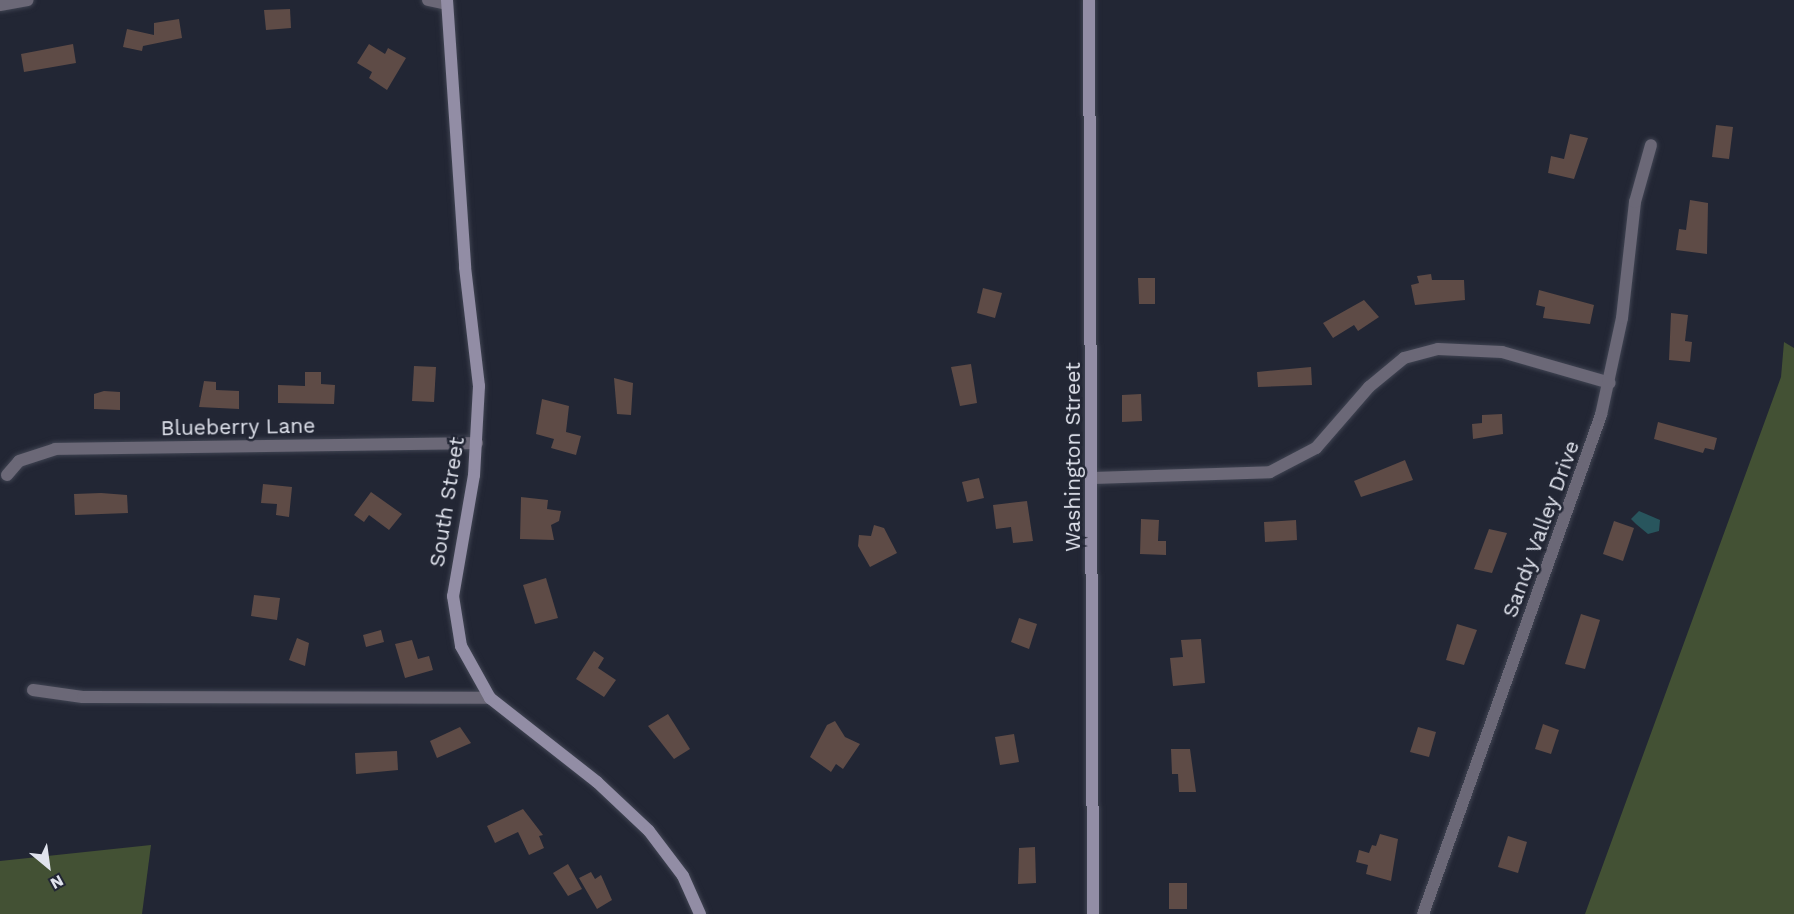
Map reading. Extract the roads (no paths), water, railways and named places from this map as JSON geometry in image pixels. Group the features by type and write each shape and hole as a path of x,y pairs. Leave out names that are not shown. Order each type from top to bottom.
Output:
{"street":[{"path":"0,5 28,0"},
{"path":"428,0 447,2"},
{"name":"Washington Street","path":"1089,0 1093,478 1093,914"},
{"name":"South Street","path":"447,2 465,267 476,347 477,443 453,596 461,646 490,698 597,782 650,831 683,876 700,914"},
{"name":"Sandy Valley Drive","path":"1423,914 1582,477 1610,383 1635,202 1651,145"},
{"path":"1093,478 1270,472 1317,448 1369,387 1397,363 1438,349 1502,352 1610,383"},
{"name":"Blueberry Lane","path":"7,475 19,461 55,448 477,443"},
{"path":"33,690 83,697 490,698"}]}
